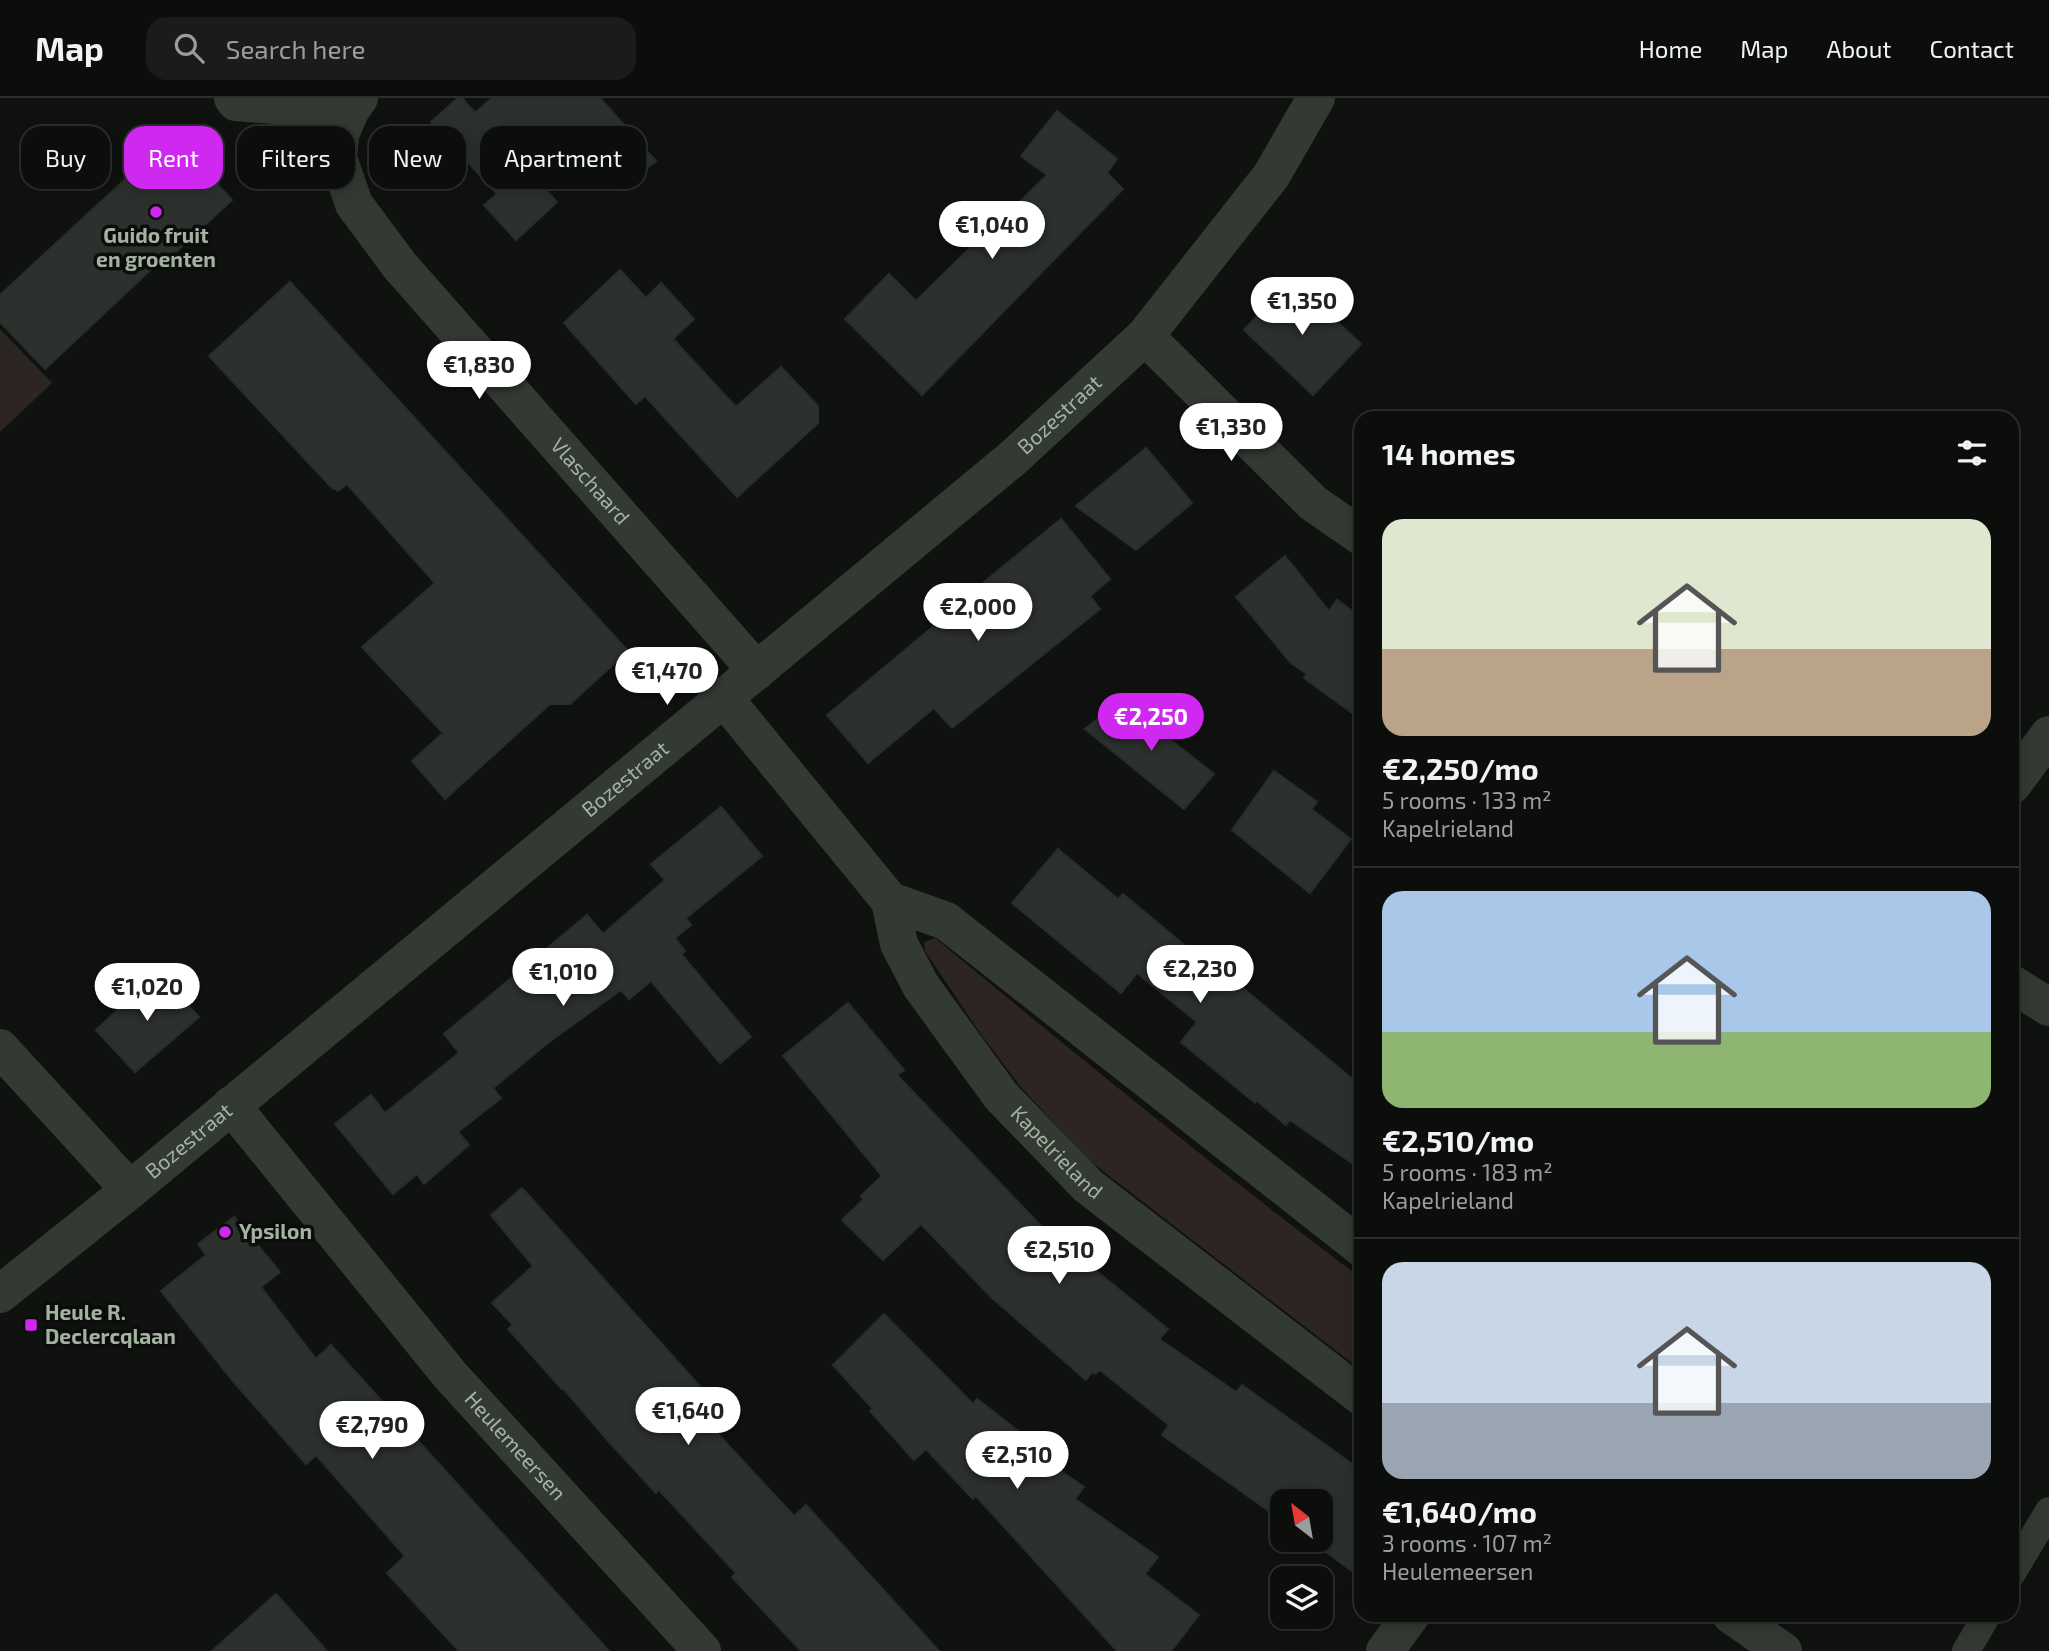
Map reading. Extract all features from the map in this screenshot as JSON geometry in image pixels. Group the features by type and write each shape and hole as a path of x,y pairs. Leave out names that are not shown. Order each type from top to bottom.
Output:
{"street":[{"name":"Vlaschaard","path":"233,98 236,102 354,104 340,135 338,158 354,204 400,266 757,671"},
{"name":"Bozestraat","path":"0,1294 130,1190 1013,458 1145,336 1271,176 1316,98"},
{"path":"1145,336 1313,503 1354,531"},
{"name":"Kapelrieland","path":"724,698 890,901 899,944 921,986 1011,1106 1088,1186 1354,1391"},
{"path":"2019,776 2049,735"},
{"path":"890,901 946,921 1354,1242"},
{"path":"2019,989 2049,1007"},
{"path":"0,1048 130,1190"},
{"name":"Heulemeersen","path":"231,1105 450,1375 702,1651"},
{"path":"1385,1651 1406,1622"},
{"path":"1741,1622 1783,1651"}],"lane":[{"path":"2019,1561 2049,1511"},
{"path":"1966,1651 1983,1622"}],"shaded area":[{"path":"0,329 52,383 0,432"},
{"path":"935,938 1146,1111 1354,1273 1354,1365 1086,1158 1020,1086 980,1033 925,951 924,942"}],"building":[{"path":"458,98 462,98 475,113 492,98 600,98 625,126 480,126 480,175 466,160 466,126 435,126 431,122"},
{"path":"1057,111 1117,159 1107,173 1123,189 922,395 845,319 889,274 916,301 972,246 973,248 1047,175 1021,156"},
{"path":"646,150 656,161 646,169"},
{"path":"124,180 124,189 222,189 232,200 164,263 161,260 45,369 0,322 0,295"},
{"path":"492,189 545,189 557,202 516,240 484,205 497,194"},
{"path":"620,270 646,298 661,283 694,319 673,339 736,407 781,367 818,406 818,423 737,497 645,396 636,404 564,323"},
{"path":"1292,279 1361,344 1313,395 1244,330"},
{"path":"290,282 628,651 570,704 550,704 445,799 412,761 443,733 362,647 435,583 347,484 338,491 333,489 209,356"},
{"path":"1146,448 1192,503 1136,550 1076,506"},
{"path":"1061,519 1110,579 1090,596 1100,609 952,728 934,708 868,763 827,715"},
{"path":"1285,556 1329,611 1337,600 1354,612 1354,714 1304,678 1307,674 1291,663 1236,597"},
{"path":"1120,700 1214,774 1184,809 1085,729"},
{"path":"1274,771 1317,802 1311,809 1351,839 1310,893 1232,830"},
{"path":"721,807 762,856 686,918 691,925 675,938 685,951 681,954 751,1037 720,1063 651,981 629,999 621,990 549,1042 493,1088 501,1098 458,1132 469,1145 424,1184 417,1174 393,1194 335,1124 371,1095 385,1113 459,1053 444,1034 587,915 603,934 665,880 651,864"},
{"path":"1058,849 1118,899 1123,894 1200,958 1203,955 1354,1080 1354,1164 1290,1120 1286,1125 1181,1042 1197,1022 1137,973 1121,993 1012,903"},
{"path":"157,973 199,1017 135,1072 96,1030"},
{"path":"848,1003 904,1070 897,1075 1042,1227 1168,1329 1159,1339 1236,1392 1242,1385 1354,1465 1354,1572 1326,1552 1334,1552 1334,1489 1270,1489 1270,1512 1162,1435 1169,1425 1100,1370 1095,1374 1092,1372 1086,1380 990,1296 921,1224 883,1260 842,1220 864,1199 861,1196 882,1176 783,1056"},
{"path":"522,1188 731,1421 718,1434 794,1516 806,1505 939,1651 801,1651 732,1577 736,1573 659,1490 656,1493 610,1443 508,1329 513,1325 492,1303 533,1266 491,1215"},
{"path":"234,1217 280,1272 261,1287 316,1359 331,1345 609,1651 459,1651 387,1573 405,1556 316,1455 306,1464 232,1380 161,1291 206,1255 198,1244"},
{"path":"884,1314 973,1404 977,1399 1035,1444 1030,1450 1084,1487 1075,1499 1158,1557 1145,1574 1199,1615 1171,1651 1117,1651 976,1496 973,1499 926,1449 914,1460 870,1411 873,1409 833,1365"},
{"path":"276,1594 327,1651 212,1651"}],"place":[{"name":"Guido fruit en groenten","path":"156,212"},
{"name":"Ypsilon","path":"225,1232"},
{"name":"Heule R. Declercqlaan","path":"31,1325"}]}
